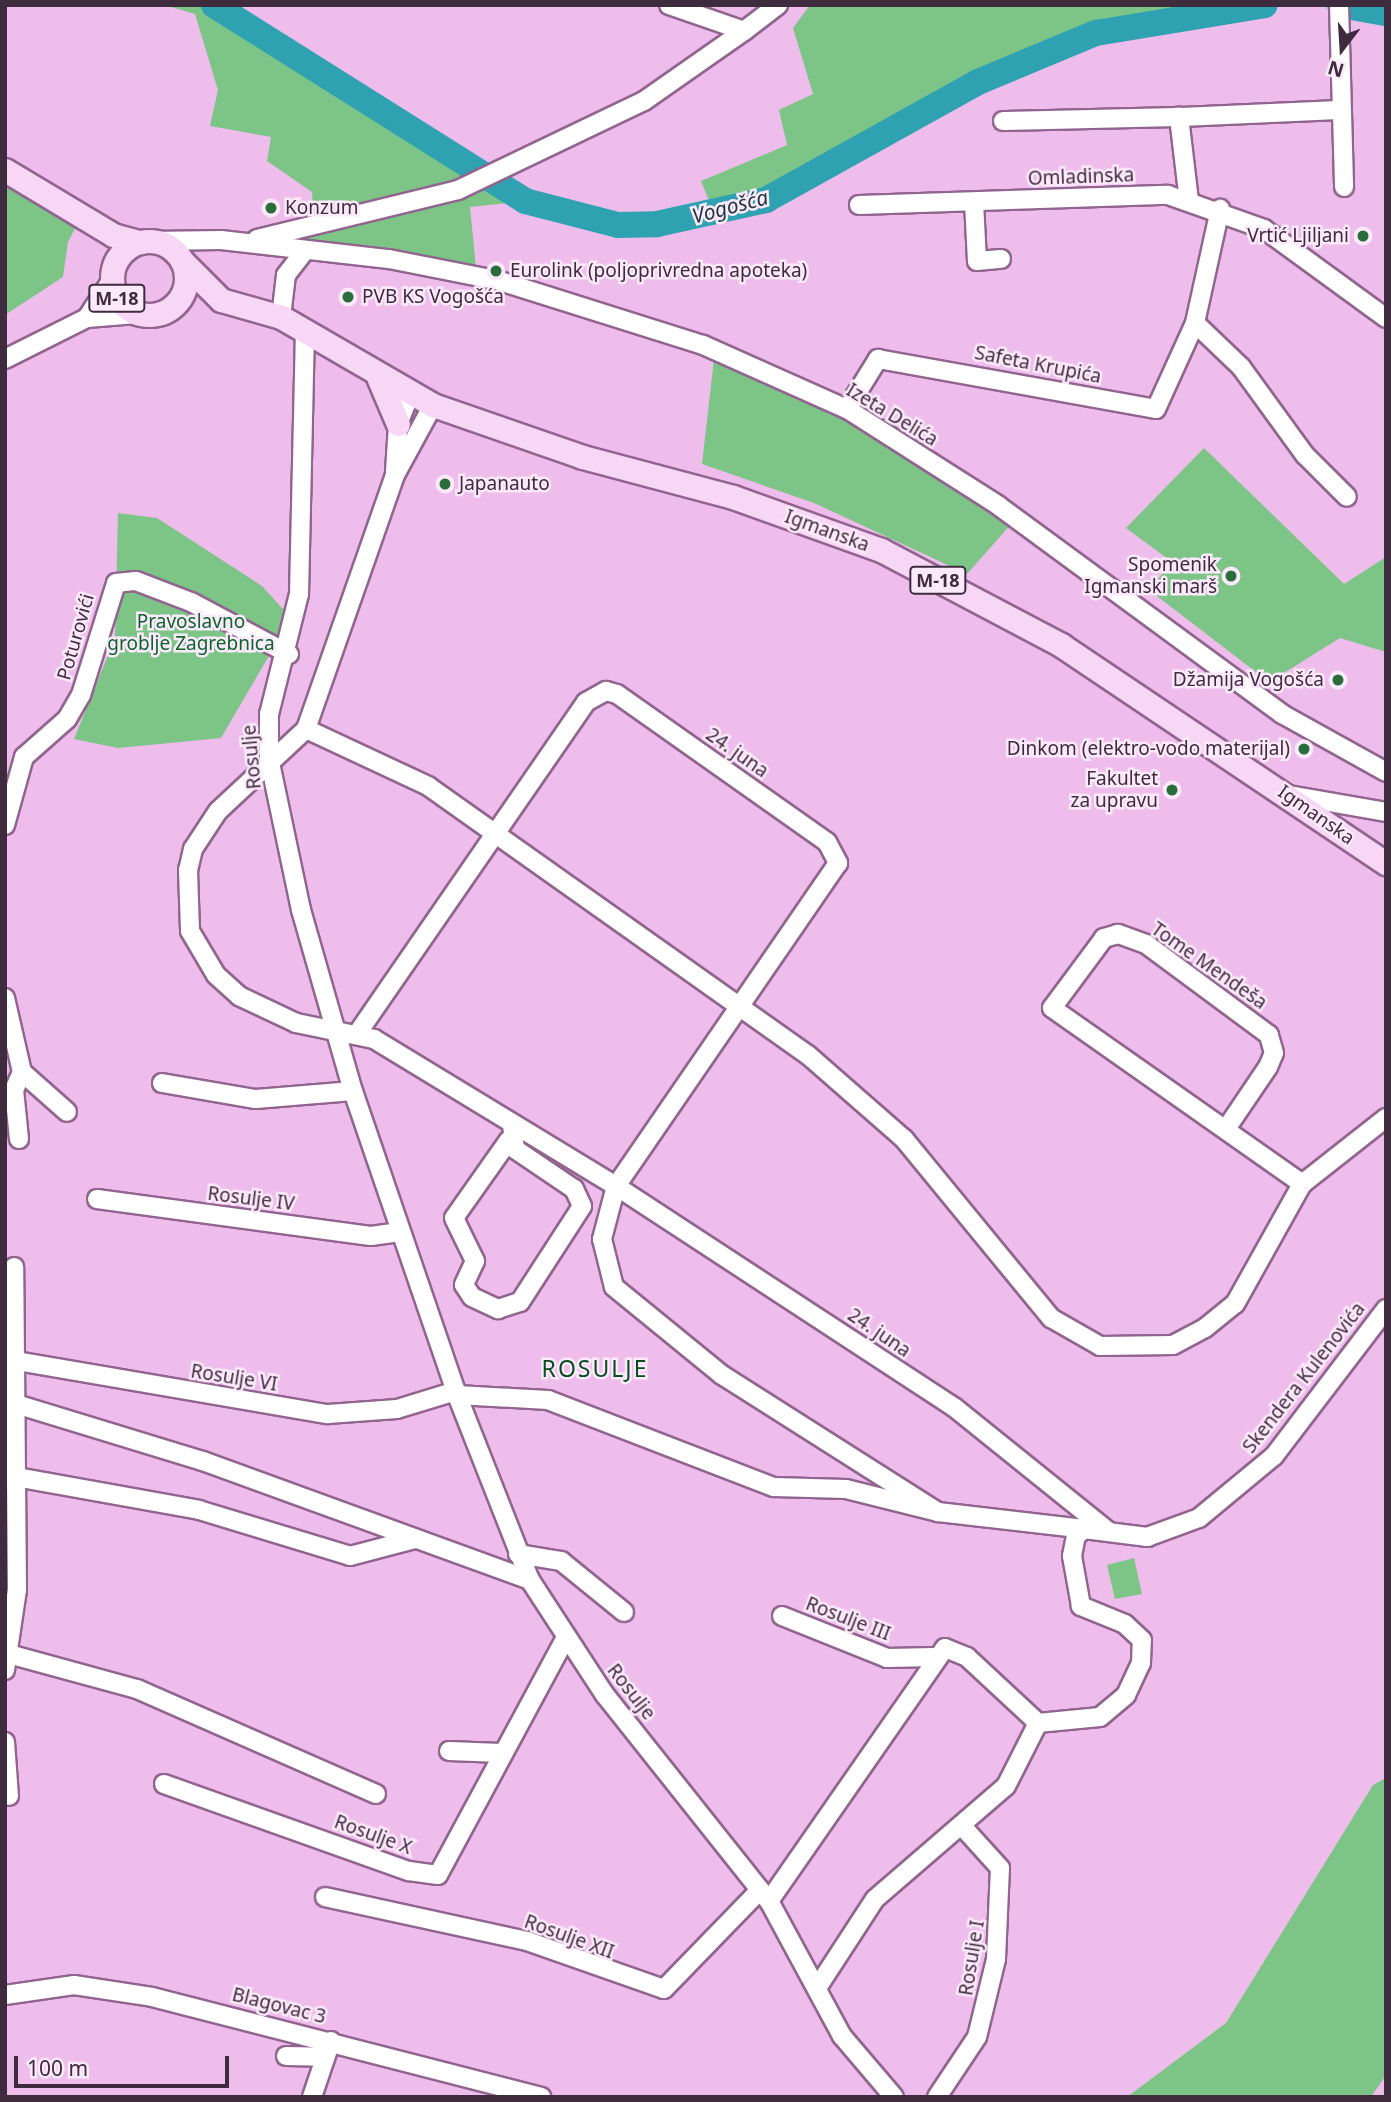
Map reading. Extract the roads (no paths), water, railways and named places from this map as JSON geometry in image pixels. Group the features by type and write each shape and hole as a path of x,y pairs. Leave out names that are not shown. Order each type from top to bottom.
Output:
{"main road":[{"name":"M-18","path":"5,170 95,225 145,241 182,260 185,288 170,309 137,314 119,301 113,272 95,225"},
{"name":"M-18","path":"113,272 145,241"},
{"name":"Igmanska","path":"182,260 221,300"},
{"name":"Igmanska","path":"170,309 221,300 281,317 376,375 433,405 881,550 1061,645 1386,863"},
{"path":"376,375 398,424"}],"street":[{"path":"669,5 744,31"},
{"path":"242,242 458,190 644,101 778,5"},
{"path":"1339,5 1345,187"},
{"path":"1003,121 1341,110"},
{"path":"1179,117 1189,201"},
{"name":"Omladinska","path":"859,205 1168,195 1220,209 1304,254 1386,318"},
{"path":"974,201 977,261 1001,259"},
{"name":"Safeta Krupića","path":"847,409 878,359 1156,409 1195,323 1220,209"},
{"path":"182,260 199,240"},
{"name":"Izeta Delića","path":"145,241 221,240 389,259 499,281 677,335 847,409 999,506 1282,714 1386,772"},
{"path":"281,317 284,287 305,251"},
{"path":"88,318 113,272"},
{"path":"5,359 88,318 137,314"},
{"path":"1195,323 1241,367 1305,456 1347,497"},
{"name":"Rosulje","path":"305,330 305,499 289,654 269,713 269,758 301,910 353,1091 456,1393 530,1580 566,1637 764,1896 817,1988"},
{"path":"395,475 398,424 410,394"},
{"path":"433,405 395,475 306,729 269,758 218,811 194,849 188,870 190,931 216,975 239,996 296,1023 357,1034 511,1131 616,1186"},
{"name":"Poturovići","path":"5,825 24,757 67,719 81,695 116,583 136,581 191,602 289,654"},
{"name":"24. juna","path":"495,832 586,702 606,691 827,842 838,863 835,876 739,1006 616,1186 602,1239 614,1287 722,1375 938,1512"},
{"path":"306,729 391,764 495,832 808,1055 904,1139 1051,1318 1072,1334 1119,1349 1173,1345 1235,1304 1302,1184 1386,1118"},
{"path":"1288,795 1386,812"},
{"path":"357,1034 495,832"},
{"name":"Tome Mendeša","path":"1226,1129 1268,1068 1274,1053 1269,1035 1146,944 1118,934 1104,938 1052,1008 1302,1184"},
{"path":"5,998 22,1072 67,1112"},
{"path":"19,1139 14,1090 22,1072"},
{"path":"162,1083 256,1099 353,1091"},
{"path":"511,1131 574,1189 582,1206 520,1302 498,1309 472,1297 464,1285 475,1261 454,1218 511,1131"},
{"name":"24. juna","path":"616,1186 955,1408 1108,1531"},
{"name":"Rosulje IV","path":"97,1199 371,1236 400,1232"},
{"path":"5,1670 16,1590 10,1476 16,1404 9,1360 10,1305 15,1267"},
{"name":"Skendera Kulenovića","path":"1108,1531 1147,1537 1174,1530 1252,1476 1386,1310"},
{"name":"Rosulje VI","path":"9,1360 328,1414 397,1409 456,1393"},
{"path":"456,1393 548,1400 774,1487 846,1489 938,1512 1108,1531"},
{"path":"16,1404 203,1461 530,1580"},
{"path":"10,1476 199,1510 350,1556 415,1539"},
{"path":"894,2097 842,2036 817,1988 875,1899 915,1859 963,1827 1006,1786 1038,1723 1100,1717 1126,1695 1141,1663 1138,1633 1081,1606 1072,1556 1084,1529"},
{"path":"518,1554 561,1561 624,1612"},
{"name":"Rosulje III","path":"782,1616 887,1658 934,1657 945,1648 957,1650 1038,1723"},
{"name":"Rosulje X","path":"164,1784 409,1871 438,1875 501,1753 566,1637"},
{"path":"6,1654 137,1689 376,1794"},
{"path":"764,1896 934,1657"},
{"path":"5,1742 9,1796"},
{"path":"449,1751 501,1753"},
{"name":"Rosulje I","path":"937,2097 977,2036 996,1959 1000,1868 963,1827"},
{"name":"Rosulje XII","path":"325,1897 527,1941 664,1989 764,1896"},
{"name":"Blagovac 3","path":"5,1995 74,1985 328,2049 541,2097"},
{"path":"286,2056 328,2049 312,2097"}],"waterway":[{"name":"Vogošća","path":"214,5 525,201 618,225 657,224 766,200 978,82 1096,33 1265,5"},
{"name":"Vogošća","path":"1340,5 1386,13"}],"place":[{"name":"Konzum","path":"271,208"},
{"name":"Vrtić Ljiljani","path":"1363,236"},
{"name":"Eurolink (poljoprivredna apoteka)","path":"496,271"},
{"name":"PVB KS Vogošća","path":"348,297"},
{"name":"Japanauto","path":"445,484"},
{"name":"Spomenik Igmanski marš","path":"1231,576"},
{"name":"Džamija Vogošća","path":"1338,680"},
{"name":"Dinkom (elektro-vodo materijal)","path":"1304,749"},
{"name":"Fakultet za upravu","path":"1172,790"}],"district":[{"name":"ROSULJE","path":"595,1368"}],"park label":[{"name":"Pravoslavno groblje Zagrebnica","path":"191,633"}]}
